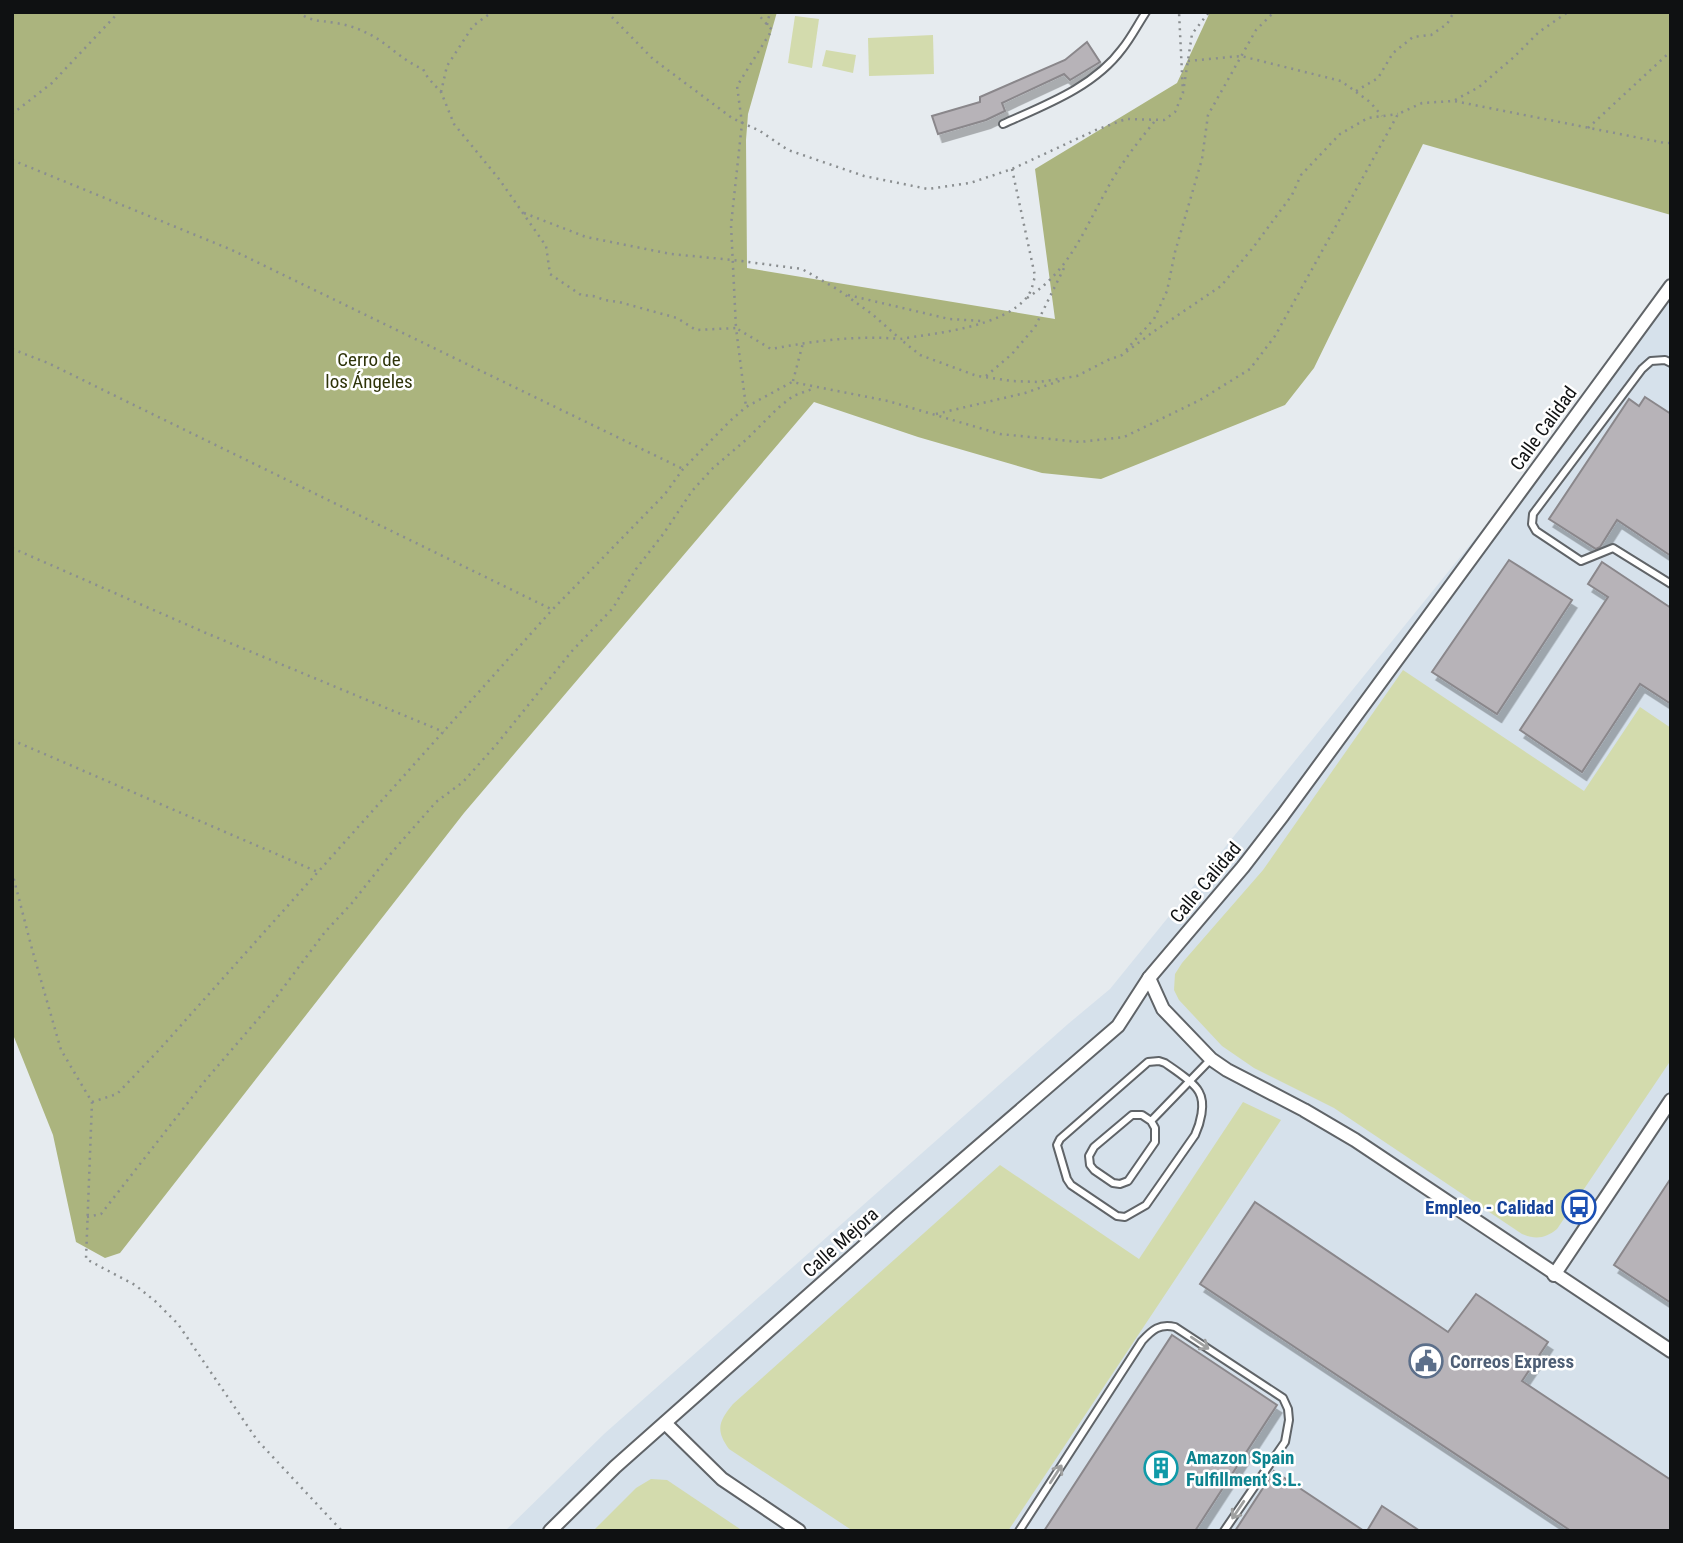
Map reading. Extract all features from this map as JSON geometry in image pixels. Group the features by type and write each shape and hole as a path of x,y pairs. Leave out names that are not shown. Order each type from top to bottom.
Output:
{"street":[{"name":"Calle Calidad","path":"1149,978 1243,867 1283,815 1666,304 1671,286"},
{"path":"1149,978 1163,1009 1211,1059 1355,1140 1671,1351"},
{"name":"Calle Mejora","path":"550,1531 615,1466 1118,1026 1149,978"},
{"path":"1554,1275 1671,1100"},
{"path":"665,1423 722,1479 799,1531"}],"lane":[{"path":"1003,124 1069,93 1099,72 1121,51 1146,12"},
{"path":"1671,363 1665,360 1650,361 1642,369 1533,514 1532,524 1536,531 1581,561 1613,548 1671,584"},
{"path":"1151,1121 1211,1059"},
{"path":"1149,1062 1166,1063 1189,1082 1199,1091 1202,1101 1199,1125 1195,1135 1146,1206 1125,1217 1117,1216 1071,1185 1057,1145 1060,1139 1149,1062"},
{"path":"1132,1115 1142,1115 1151,1121 1155,1128 1155,1142 1128,1181 1113,1183 1090,1165 1089,1156 1094,1147 1132,1115"},
{"path":"1019,1531 1142,1341 1150,1332 1164,1325 1175,1327 1283,1398 1288,1409 1289,1420 1284,1442 1223,1531"}],"path":[{"path":"12,114 52,83 118,12"},
{"path":"298,12 308,20 337,23 367,33 412,65 423,69 441,92 454,124 499,179 546,246 550,274 581,295 677,317 696,330 736,328 771,349 874,336 900,339 958,329 1002,316 1040,290 1064,265 1088,227 1105,191 1156,120"},
{"path":"441,92 447,66 473,26 492,12"},
{"path":"607,12 653,59 732,118 761,131 788,150 864,176 928,190 970,183 1012,169 1096,130 1126,120 1164,120 1175,112 1183,93 1192,34 1209,12"},
{"path":"746,407 736,328 731,225 742,123 737,86 772,30 756,12"},
{"path":"767,25 771,12"},
{"path":"1179,12 1183,93"},
{"path":"1122,355 1154,319 1167,291 1202,159 1208,115 1256,30 1274,12"},
{"path":"1356,92 1378,78 1393,53 1413,37 1431,35 1447,24 1454,12"},
{"path":"1454,101 1479,87 1539,32 1568,12"},
{"path":"1588,128 1671,51"},
{"path":"1188,61 1241,56 1341,80 1370,102 1382,116"},
{"path":"524,213 586,237 671,254 802,269 872,314 920,355 985,377 1039,382 1077,376 1122,355 1221,286 1252,250 1292,195 1301,175 1340,134 1367,118 1398,114 1422,103 1454,101 1671,143"},
{"path":"92,1102 117,1094 158,1051 552,610 665,494 683,469 746,407 792,382 888,401 1000,434 1080,442 1125,437 1200,400 1250,369 1275,336 1398,114"},
{"path":"12,160 232,250 683,469"},
{"path":"1012,169 1035,276 1027,297 1019,304"},
{"path":"1671,241 1671,251"},
{"path":"985,377 1012,354 1035,327 1071,254"},
{"path":"844,295 949,318 985,322"},
{"path":"792,382 803,343"},
{"path":"12,349 48,363 552,610"},
{"path":"933,414 1025,393 1072,377"},
{"path":"87,1217 101,1214 204,1082 271,1004 325,932 393,851 436,802 463,782 572,651 613,608 636,569 692,491 778,408 793,396 817,387"},
{"path":"12,548 206,633 444,732"},
{"path":"12,740 318,872"},
{"path":"12,872 61,1050 92,1102 86,1259 135,1286 178,1324 257,1440 342,1531"}],"shaded area":[{"path":"1671,297 1671,1531 505,1531 604,1434 1110,989"}],"green space":[{"name":"Cerro de los Ángeles","path":"12,12 777,12 748,114 747,268 1055,319 1035,169 1177,83 1210,12 1671,12 1671,215 1423,144 1314,368 1285,405 1101,479 1042,473 918,437 814,402 464,813 120,1253 105,1258 76,1242 53,1135 12,1032"},
{"path":"795,16 819,19 812,68 788,63"},
{"path":"933,35 934,74 869,76 868,38"},
{"path":"826,50 856,55 853,73 822,66"},
{"path":"1403,670 1584,791 1640,707 1671,728 1671,1060 1557,1229 1545,1236 1532,1237 1522,1234 1334,1108 1254,1068 1222,1046 1179,1000 1174,990 1175,974 1182,963 1263,870"},
{"path":"1243,1102 1281,1120 1008,1531 853,1531 729,1449 720,1426 733,1404 1000,1165 1139,1259"},
{"path":"651,1479 667,1480 743,1531 593,1531 636,1488"}],"building":[{"path":"1087,42 1100,62 1070,80 1064,74 1002,103 1005,111 986,120 938,134 932,116 980,102 980,97 1065,60"},
{"path":"1645,397 1671,414 1671,556 1617,520 1596,549 1549,519 1629,399 1639,406"},
{"path":"1509,560 1572,600 1497,714 1432,672"},
{"path":"1602,562 1671,608 1671,704 1640,684 1582,772 1520,730 1608,597 1588,584"},
{"path":"1671,1178 1671,1303 1614,1265"},
{"name":"Correos Express","path":"1255,1202 1448,1332 1476,1294 1548,1342 1522,1381 1671,1480 1671,1531 1571,1531 1200,1284"},
{"name":"Amazon Spain Fulfillment S.L.","path":"1172,1335 1277,1405 1195,1531 1044,1531"},
{"path":"1274,1471 1364,1531 1235,1531"},
{"path":"1382,1506 1420,1531 1367,1531"}],"place":[{"name":"Empleo - Calidad","path":"1579,1207"},
{"name":"Correos Express","path":"1426,1361"},
{"name":"Amazon Spain Fulfillment S.L.","path":"1161,1468"}]}
